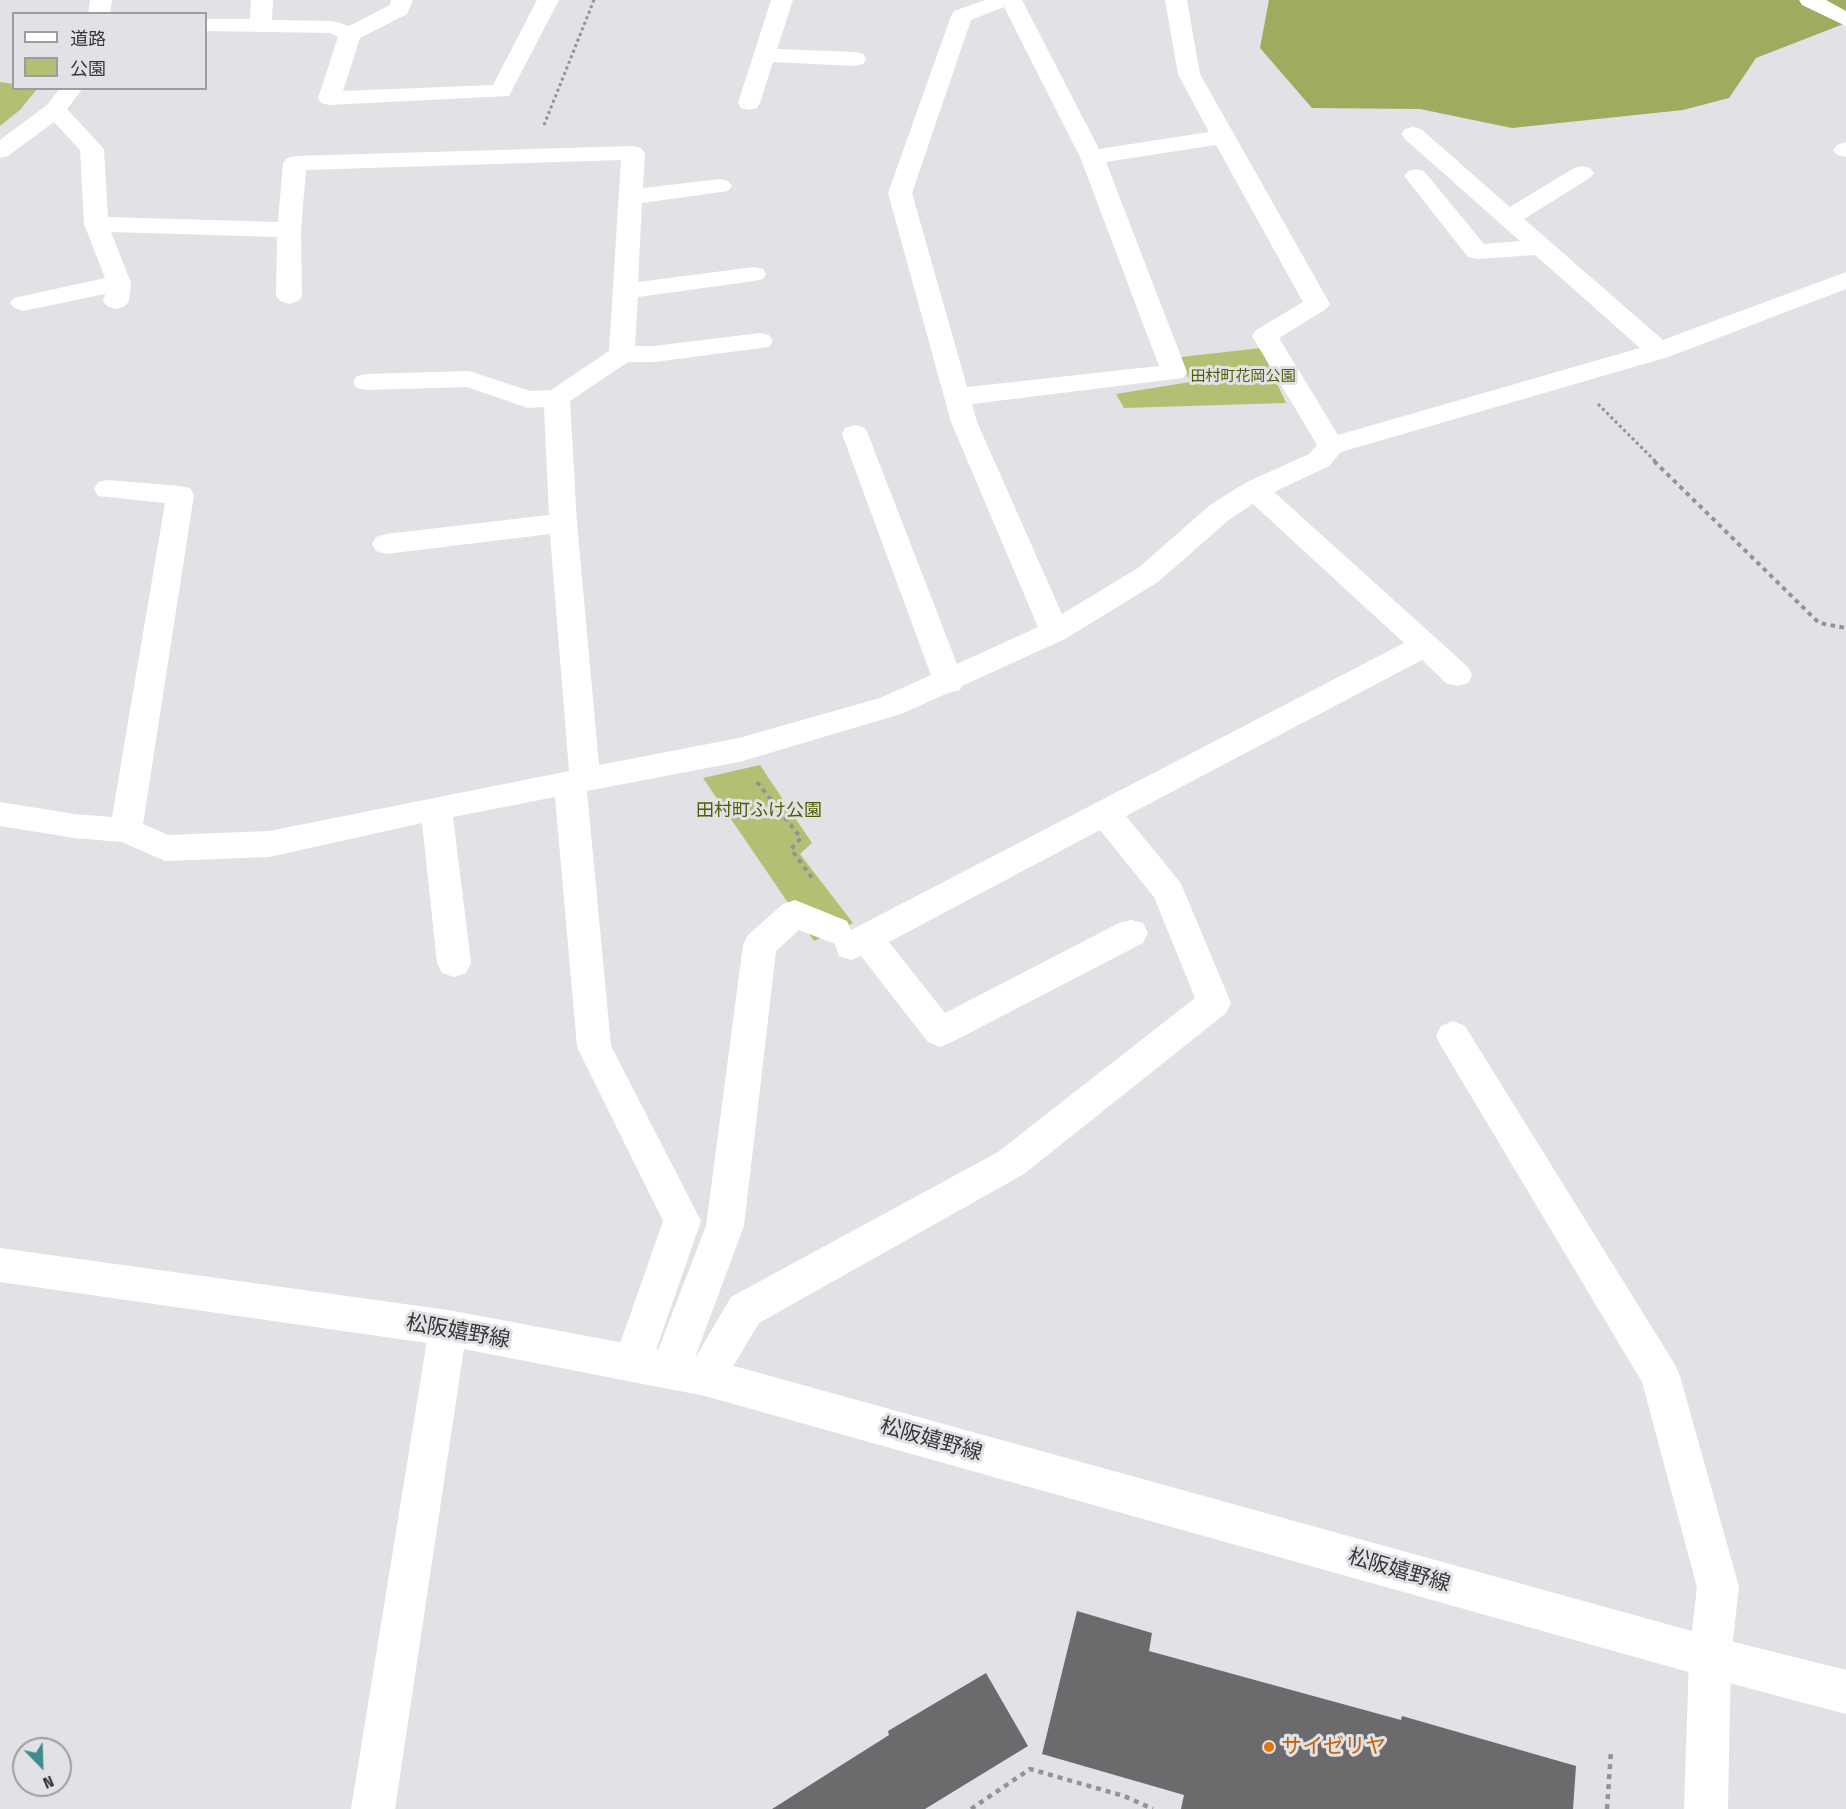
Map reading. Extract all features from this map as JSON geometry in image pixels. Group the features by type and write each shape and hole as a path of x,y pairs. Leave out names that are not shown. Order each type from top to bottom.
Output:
{"street":[{"path":"261,26 262,0"},
{"path":"402,0 399,9 350,34 329,98 501,91 548,0"},
{"path":"749,103 782,0"},
{"path":"1005,0 962,16 900,194 964,422 1055,632"},
{"path":"957,396 1174,372 1092,157 1011,0"},
{"path":"1176,0 1189,74 1222,137 1317,304 1265,336 1331,447"},
{"path":"1810,0 1846,20"},
{"path":"207,25 333,27 350,34"},
{"path":"765,55 855,59"},
{"path":"0,151 55,110 70,90"},
{"path":"23,303 118,292 96,224 92,149 55,110"},
{"path":"1413,134 1659,351"},
{"path":"1092,157 1222,137"},
{"path":"289,296 289,230 295,163 633,153 622,354"},
{"path":"1509,218 1582,173"},
{"path":"1416,176 1477,252 1541,246"},
{"path":"630,197 720,186"},
{"path":"96,224 289,230"},
{"path":"625,291 754,274"},
{"path":"0,814 74,826 126,830 165,848 269,844 436,808 739,750 890,706 949,682 1055,632 1148,574 1220,512 1255,490 1319,460 1331,447 1659,351 1846,280"},
{"path":"366,382 469,379 528,400 557,398 622,354 654,354 760,341"},
{"path":"557,398 594,1047 682,1221 669,1371"},
{"path":"855,434 949,682"},
{"path":"108,489 180,495 126,830"},
{"path":"1255,490 1457,675"},
{"path":"386,544 563,523"},
{"path":"851,938 1105,813 1426,645"},
{"path":"436,808 454,963"},
{"path":"669,1371 745,1310 1011,1163 1214,1003 1168,891 1105,813"},
{"path":"669,1371 724,1226 759,945 795,913 851,938 940,1032 1131,933"},
{"path":"1453,1036 1660,1377 1718,1587 1710,1657 1706,1809"},
{"name":"松阪嬉野線","path":"0,1265 447,1328 669,1371 1710,1657 1846,1692"},
{"path":"373,1809 447,1328"}],"path":[{"path":"541,156 544,123 594,0"},
{"path":"1595,401 1819,623 1846,628"},
{"path":"739,750 746,768 801,838 791,849 835,910 851,938"},
{"path":"1607,1809 1611,1751"},
{"path":"971,1809 1030,1769 1124,1796 1153,1809"}],"green space":[{"path":"1269,0 1846,0 1846,23 1756,58 1729,98 1683,110 1512,128 1420,109 1312,108 1260,48"},
{"path":"0,82 12,84 12,90 36,90 20,110 0,126"},
{"name":"田村町花岡公園","path":"1261,348 1286,403 1124,408 1116,394 1190,382 1181,357"},
{"name":"田村町ふけ公園","path":"760,765 812,843 800,854 853,923 814,941 703,778"}],"building":[{"path":"1077,1611 1152,1633 1149,1651 1401,1720 1402,1716 1576,1766 1573,1809 1181,1809 1184,1795 1042,1754"},
{"path":"986,1673 1028,1746 925,1809 772,1809 889,1735 888,1731"}],"place":[{"name":"サイゼリヤ","path":"1269,1747"}]}
